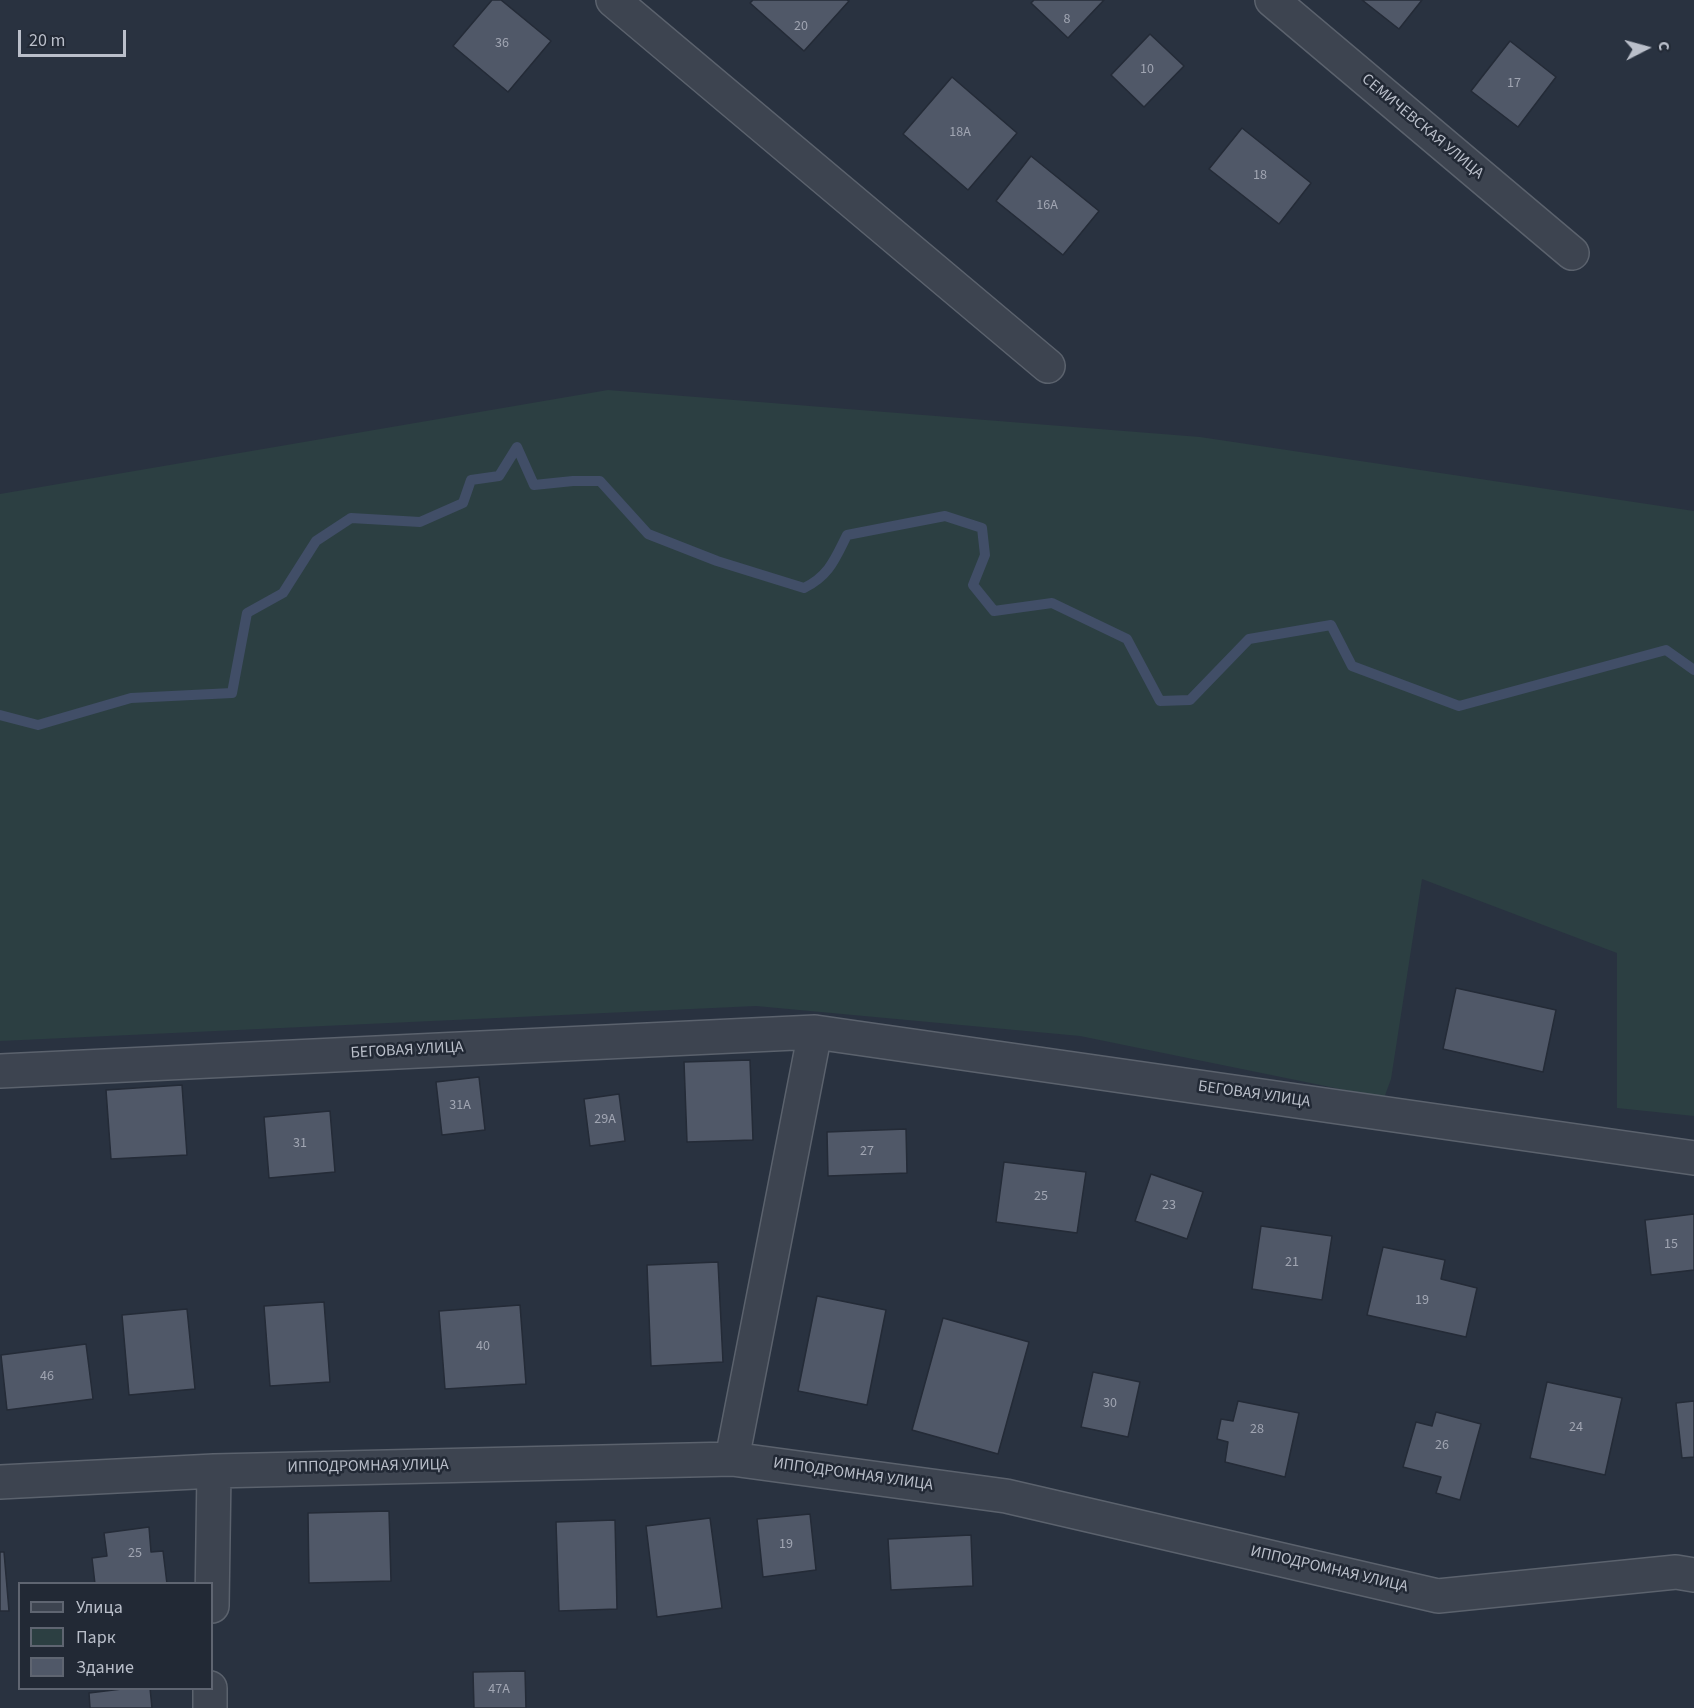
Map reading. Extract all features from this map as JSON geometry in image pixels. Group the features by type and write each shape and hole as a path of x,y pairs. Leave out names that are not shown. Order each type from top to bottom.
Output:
{"street":[{"path":"613,0 1048,366"},
{"name":"СЕМИЧЕВСКАЯ УЛИЦА","path":"1272,0 1572,253"},
{"path":"732,1459 815,1032"},
{"name":"БЕГОВАЯ УЛИЦА","path":"0,1071 815,1032 1694,1158"},
{"name":"ИППОДРОМНАЯ УЛИЦА","path":"0,1482 214,1471 732,1459 1006,1496 1438,1596 1676,1572 1694,1575"},
{"path":"212,1582 214,1471"},
{"path":"210,1690 210,1708"}],"green space":[{"path":"608,390 1200,437 1694,511 1694,1116 1617,1108 1617,953 1422,879 1391,1079 1384,1098 1080,1036 756,1006 0,1041 0,494"}],"building":[{"path":"492,0 501,0 551,41 508,92 453,46"},
{"path":"753,0 849,1 804,51 750,3"},
{"path":"1034,0 1104,0 1068,38 1031,3"},
{"path":"1362,0 1422,0 1399,29"},
{"path":"1150,34 1184,66 1144,107 1111,75"},
{"path":"1510,41 1556,77 1518,127 1471,91"},
{"path":"952,77 1017,133 968,190 903,134"},
{"path":"1242,128 1311,183 1279,224 1209,169"},
{"path":"1031,156 1099,211 1063,255 996,201"},
{"path":"1456,988 1556,1010 1543,1072 1443,1049"},
{"path":"750,1060 753,1140 687,1142 684,1062"},
{"path":"479,1077 485,1130 442,1135 436,1082"},
{"path":"182,1085 187,1155 111,1159 106,1090"},
{"path":"619,1094 625,1141 590,1146 584,1099"},
{"path":"330,1111 335,1172 269,1178 264,1117"},
{"path":"906,1129 907,1173 828,1176 827,1132"},
{"path":"1004,1162 1086,1172 1077,1233 996,1222"},
{"path":"1151,1174 1203,1192 1187,1239 1135,1221"},
{"path":"1694,1214 1694,1270 1651,1275 1645,1220"},
{"path":"1261,1226 1332,1236 1322,1300 1252,1289"},
{"path":"1383,1247 1445,1260 1441,1279 1477,1288 1466,1337 1367,1315"},
{"path":"718,1262 723,1362 651,1366 647,1265"},
{"path":"817,1296 886,1310 867,1405 798,1391"},
{"path":"324,1302 330,1382 270,1386 264,1306"},
{"path":"520,1305 526,1384 445,1389 439,1311"},
{"path":"187,1309 195,1389 129,1395 122,1315"},
{"path":"943,1318 1029,1342 998,1454 912,1430"},
{"path":"86,1344 93,1399 7,1410 1,1355"},
{"path":"1093,1372 1140,1382 1128,1437 1081,1427"},
{"path":"1547,1382 1622,1398 1605,1475 1530,1458"},
{"path":"1238,1401 1299,1413 1285,1477 1225,1462 1228,1442 1217,1439 1221,1419 1233,1421"},
{"path":"1694,1401 1694,1457 1682,1458 1676,1403"},
{"path":"1436,1412 1481,1424 1460,1500 1436,1493 1441,1477 1403,1467 1416,1422 1432,1426"},
{"path":"389,1511 391,1581 309,1583 308,1513"},
{"path":"810,1514 816,1570 763,1577 757,1519"},
{"path":"710,1518 722,1608 657,1617 646,1526"},
{"path":"615,1520 617,1609 559,1611 556,1522"},
{"path":"149,1527 151,1552 163,1551 167,1582 95,1582 92,1558 107,1556 104,1533"},
{"path":"971,1535 973,1586 891,1590 888,1539"},
{"path":"0,1552 4,1552 9,1611 0,1611"},
{"path":"525,1671 526,1708 474,1708 473,1672"},
{"path":"150,1690 152,1708 90,1708 89,1693"}],"waterway":[{"path":"0,715 38,725 131,698 232,693 247,613 283,593 316,541 351,518 420,522 463,503 471,480 499,476 517,447 534,485 600,481 648,534 717,561 804,588 825,572 835,559 847,535 945,516 982,528 985,555 973,585 994,611 1052,603 1127,639 1160,701 1190,700 1249,639 1331,625 1352,666 1459,706 1666,650 1694,670"}]}
